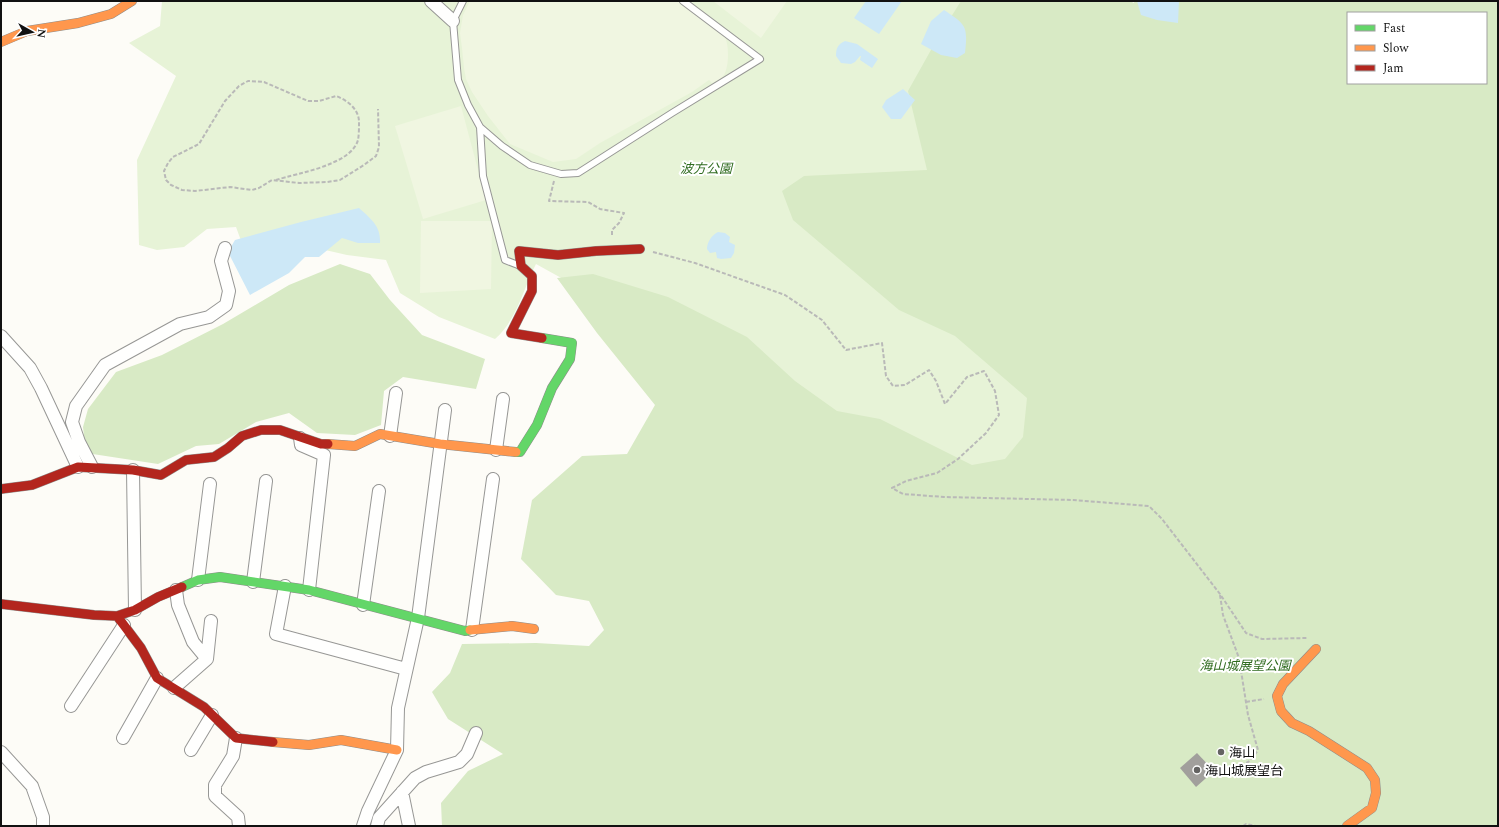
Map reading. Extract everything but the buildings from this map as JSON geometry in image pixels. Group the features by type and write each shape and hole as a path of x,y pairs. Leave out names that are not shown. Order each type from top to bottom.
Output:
{"street":[{"path":"1,42 27,31 78,22 111,14 132,1"},
{"path":"431,1 453,21"},
{"path":"92,467 78,442 72,422 76,406 105,365 180,324 209,317 226,306 229,291 221,260 225,248"},
{"path":"1,489 32,484 78,467 133,470 161,475 186,460 214,457 242,436 262,430 280,430 321,444 355,446 380,434 440,444 520,452 537,425 552,388 570,359 572,343 511,333 532,290 532,276 521,266 520,251 558,255 640,249"},
{"path":"1,336 30,368 78,467"},
{"path":"390,436 396,393"},
{"path":"496,450 502,399"},
{"path":"363,826 397,750 398,708 418,618 445,410"},
{"path":"300,437 301,445 324,455 309,590"},
{"path":"133,470 135,610"},
{"path":"472,630 493,479"},
{"path":"253,582 266,481"},
{"path":"198,580 210,484"},
{"path":"363,605 379,491"},
{"path":"71,706 120,621 135,610 198,580 220,577 309,590 465,631 512,626 534,629"},
{"path":"285,586 276,634 406,669"},
{"path":"176,590 178,605 193,642 207,659"},
{"path":"1,604 94,615 120,621 141,648 157,678 204,707 236,738 258,742 309,745 340,740 397,750"},
{"path":"174,688 207,659 211,621"},
{"path":"1316,649 1283,684 1277,696 1280,711 1292,723 1309,731 1367,768 1375,780 1376,793 1372,808 1347,826"},
{"path":"123,738 157,678"},
{"path":"191,750 212,715"},
{"path":"377,826 380,818 415,778 426,772 459,762 467,754 476,733"},
{"path":"236,738 233,756 215,786 214,796 238,817 239,826"},
{"path":"1,752 32,786 43,817 43,826"},
{"path":"402,792 409,826"}],"lane":[{"path":"463,1 453,21 458,80 468,105 480,127 502,146 530,165 562,174 578,173 760,59 683,1"},
{"path":"480,127 483,176 506,260 521,266"}],"path":[{"path":"276,180 325,166 342,159 353,150 358,140 359,119 355,109 348,102 336,96 319,101 308,101 264,82 248,81 239,86 225,101 199,144 173,157 164,171 166,180 171,185 182,190 195,191 230,187 252,190 259,188 272,180 299,183 340,180 376,156 379,147 378,109"},
{"path":"554,181 549,201 588,202 600,209 624,213 619,224 612,230 612,250"},
{"path":"640,249 695,263 785,296 822,320 846,350 882,343 886,376 893,386 905,385 929,370 936,381 945,404 967,377 984,371 995,391 999,415 986,433 958,459 937,473 906,481 892,488 903,494 944,497 1073,500 1149,506 1162,520 1220,594 1246,633 1262,639 1310,638 1316,649"},
{"path":"1220,594 1224,615 1239,658 1248,714 1258,750 1250,762 1232,766"},
{"path":"1246,702 1277,696"},
{"path":"1243,826 1246,824 1256,826"}],"green space":[{"name":"波方公園","path":"162,1 1001,1 1057,397 1071,560 536,264 514,314 503,331 495,339 439,317 400,293 386,260 347,255 312,247 258,287 236,227 207,229 184,247 157,250 139,245 137,160 176,76 129,43 160,26"},
{"path":"470,1 679,1 725,37 728,50 726,69 724,75 718,80 712,83 709,80 692,92 600,143 576,159 553,162 510,144 488,116 472,92 466,79 460,33 463,15"},
{"path":"713,1 787,1 761,38"},
{"name":"海山城展望公園","path":"961,1 1132,1 1133,3 1136,1 1498,1 1498,826 442,826 441,803 468,771 503,754 448,719 432,692 450,673 462,644 536,643 589,646 604,630 589,601 556,595 521,559 532,500 582,456 627,454 655,405 597,333 557,278 593,274 668,297 747,337 795,381 837,411 880,419 972,465 1005,459 1023,437 1027,398 955,336 899,310 793,220 782,191 804,176 927,170 908,91 936,41"},
{"path":"461,106 486,200 423,219 395,126"},
{"path":"421,221 492,221 491,289 420,293"},
{"path":"340,264 370,274 390,300 422,335 485,359 476,389 403,377 384,391 381,425 355,435 317,433 289,413 256,422 219,444 196,446 158,464 86,453 83,427 88,409 116,372 162,355 223,324 289,285"}],"water":[{"path":"866,1 902,1 879,34 854,18"},
{"path":"1137,1 1179,1 1178,23 1157,20 1141,15"},
{"path":"944,10 957,19 964,27 966,37 965,53 957,58 941,55 921,44 931,21"},
{"path":"845,41 857,44 878,59 872,68 860,60 861,56 851,64 841,63 836,56 836,51 839,45"},
{"path":"903,89 915,100 901,119 891,119 882,107 886,100"},
{"path":"359,208 377,227 380,243 358,243 342,238 319,257 305,257 289,273 250,295 228,252 235,240"},
{"path":"718,232 725,233 730,237 729,242 735,245 734,253 731,258 717,258 716,252 710,253 707,249 710,239"}],"traffic: fast":[{"path":"516,452 520,452 537,425 552,388 570,359 572,343 542,338"},
{"path":"182,587 198,580 220,577 309,590 465,631 470,630"}],"traffic: slow":[{"path":"1,42 27,31 78,23 111,14 132,1"},
{"path":"328,444 355,446 380,434 440,444 516,452"},
{"path":"470,630 512,626 534,629"},
{"path":"1316,649 1283,684 1277,696 1281,711 1292,723 1309,731 1367,768 1375,780 1376,793 1372,808 1347,826"},
{"path":"273,742 309,745 341,740 397,750"}],"traffic: jam":[{"path":"542,338 511,333 532,291 532,276 521,266 519,251 558,255 596,251 640,249"},
{"path":"1,489 32,485 78,467 133,470 161,475 186,460 214,457 242,436 261,430 280,430 321,444 328,444"},
{"path":"1,604 94,615 117,616 135,610 158,597 182,587"},
{"path":"117,616 141,648 157,678 204,707 236,738 273,742"}],"place":[{"name":"海山","path":"1221,752"},
{"name":"海山城展望台","path":"1197,770"}]}
